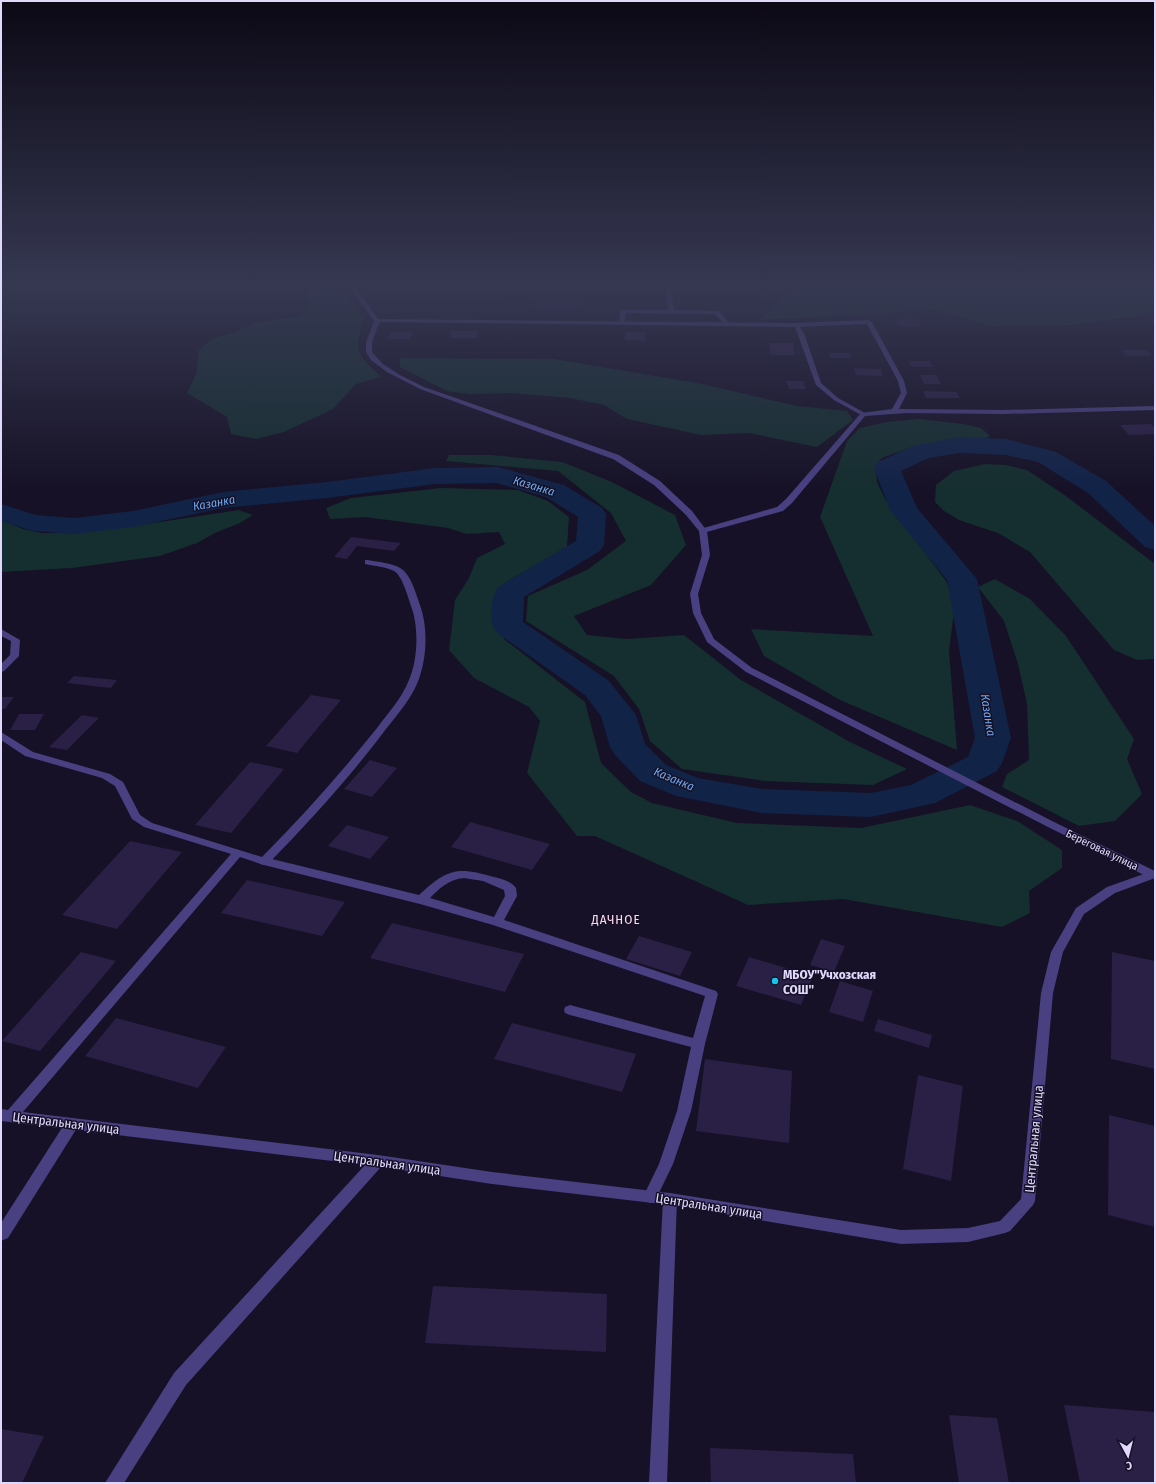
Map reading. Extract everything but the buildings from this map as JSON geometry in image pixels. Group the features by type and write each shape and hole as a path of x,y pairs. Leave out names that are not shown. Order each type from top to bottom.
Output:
{"street":[{"path":"370,352 383,367 399,378 422,388 616,457 657,483 689,513 703,531 780,509 863,414"},
{"path":"807,352 818,384 836,399 863,414 895,410 980,412 1155,408"},
{"path":"885,352 901,381 904,393 895,410"},
{"name":"Береговая улица","path":"703,531 706,555 694,594 697,613 710,640 750,670 1050,824 1154,874"},
{"path":"264,861 296,829 357,761 406,695 414,680 417,671 421,628 419,618 403,574 398,569 368,562"},
{"path":"1,632 16,640 14,656 1,669"},
{"path":"1,735 16,748 29,754 106,776 119,784 136,817 148,825 264,861 421,900 497,922 712,994 698,1044 684,1111 666,1164 650,1197"},
{"path":"6,1116 238,853"},
{"path":"421,900 443,879 455,873 470,874 504,883 510,888 511,896 497,922"},
{"name":"Центральная улица","path":"6,1116 378,1161 492,1178 670,1199 901,1237 968,1235 1005,1226 1028,1200 1047,993 1057,952 1080,911 1110,890 1154,874"},
{"path":"570,1010 698,1044"},
{"path":"1,1234 4,1233 72,1124"},
{"path":"114,1483 180,1379 378,1161"},
{"path":"658,1483 670,1199"}],"green space":[{"path":"198,352 360,352 363,358 381,377 356,384 333,409 284,432 256,439 231,434 227,417 187,393 197,372"},
{"path":"400,358 554,359 702,384 797,406 847,411 853,420 817,447 749,433 701,435 627,419 604,405 570,398 512,393 470,394 447,391 400,367"},
{"path":"919,419 963,424 981,428 990,436 985,439 958,438 909,448 882,458 876,465 877,482 885,499 946,581 955,604 949,651 957,750 840,700 764,656 751,629 873,636 820,517 847,441 860,428 887,422"},
{"path":"449,455 491,455 562,462 612,482 675,515 686,545 651,585 574,616 587,635 627,639 684,635 741,680 850,742 907,769 873,785 765,781 682,769 650,741 639,709 614,676 526,621 528,596 587,570 626,541 611,513 558,471 446,461"},
{"path":"985,464 1006,465 1027,470 1066,496 1155,564 1155,659 1137,660 1114,650 1030,552 998,533 959,520 944,511 935,502 936,485 954,471"},
{"path":"441,488 518,490 548,501 569,517 567,547 508,581 497,592 495,603 504,639 585,702 601,763 631,792 652,803 737,823 861,828 970,805 1017,821 1062,850 1062,868 1029,891 1030,913 1002,927 843,899 748,905 595,836 577,836 527,773 540,721 529,707 474,678 449,650 455,600 469,578 477,558 505,544 499,532 467,534 448,528 365,517 330,519 326,508 351,498"},
{"path":"239,510 253,515 240,523 215,533 197,543 160,556 72,568 1,572 1,520 23,529 41,533 62,533 127,527"},
{"path":"995,579 1030,599 1066,636 1134,739 1127,759 1142,794 1115,821 1079,826 1002,787 1007,774 1029,760 1027,704 1018,664 1004,621 978,587"}],"waterway":[{"name":"Казанка","path":"1,512 33,523 74,526 133,519 223,500 327,490 435,476 498,475 555,491 592,514 590,545 509,593 507,625 597,688 618,715 628,747 653,773 689,788 762,801 871,805 922,795 984,763 993,738 962,579 904,510 887,468 922,451 960,445 1006,447 1047,457 1097,487 1155,541"}],"place":[{"name":"МБОУ\"Учхозская СОШ\"","path":"775,981"}],"district":[{"name":"ДАЧНОЕ","path":"616,919"}]}
